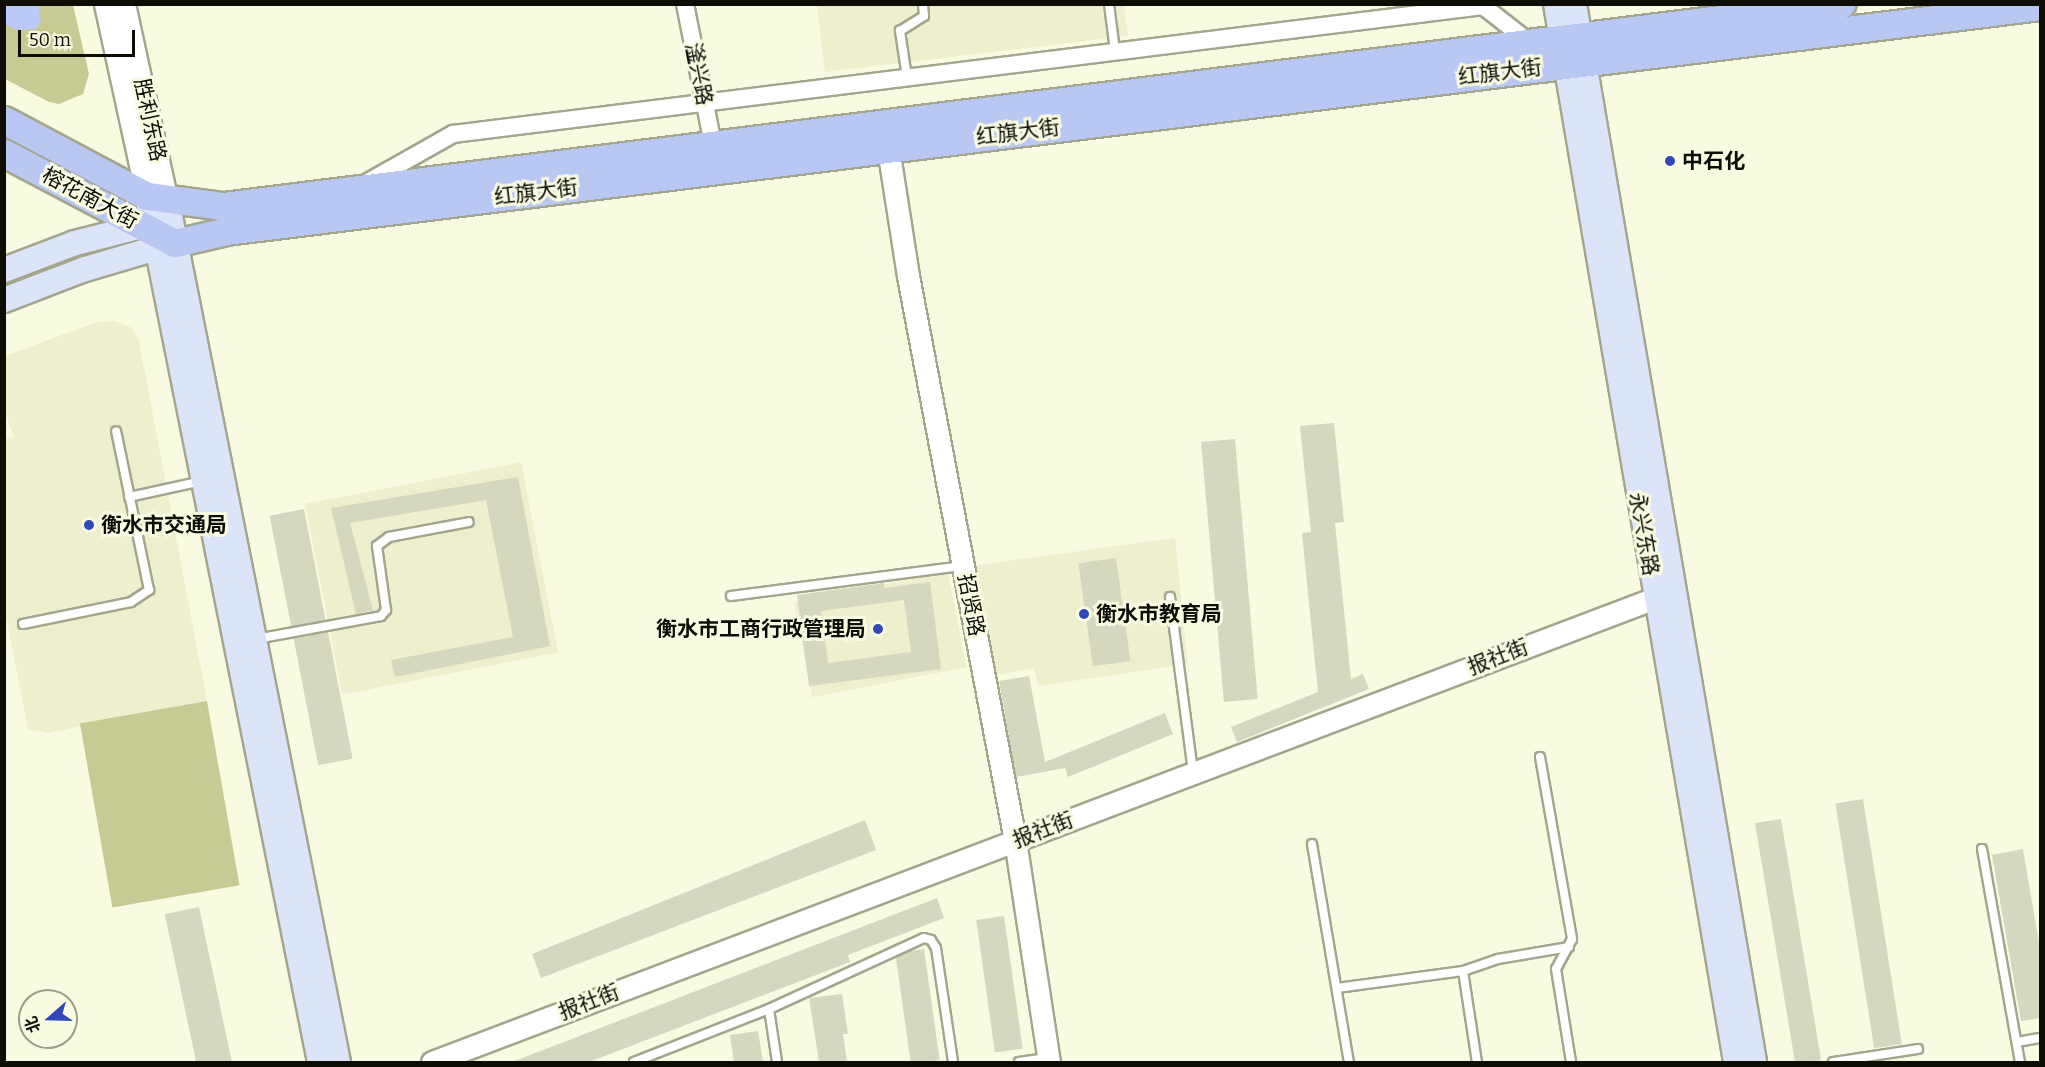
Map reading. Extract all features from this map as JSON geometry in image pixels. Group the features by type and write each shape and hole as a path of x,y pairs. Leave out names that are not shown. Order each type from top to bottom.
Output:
{"main road":[{"name":"永兴东路","path":"1556,4 1572,50 1754,1062"},
{"name":"永兴东路","path":"1574,4 1572,50 1655,598 1736,1062"},
{"name":"红旗大街","path":"4,300 82,270 158,223 226,231 888,148 1572,50 1841,4"},
{"name":"红旗大街","path":"4,270 75,243 223,206 1529,42 1572,50 2040,6"},
{"name":"榕花南大街","path":"4,120 158,223"},
{"name":"榕花南大街","path":"4,153 158,223"},
{"path":"158,223 205,481 320,1062"},
{"path":"158,223 255,639 338,1062"}],"street":[{"name":"胜利东路","path":"105,4 158,223"},
{"name":"胜利东路","path":"124,4 158,223"},
{"name":"滏兴路","path":"685,4 713,144"},
{"path":"356,189 453,134 705,102 1483,6 1529,42"},
{"name":"招贤路","path":"888,148 908,276 1015,840 1049,1060"},
{"name":"报社街","path":"432,1062 1655,598"}],"lane":[{"path":"907,77 900,31 924,16 923,4"},
{"path":"1109,4 1115,51"},
{"path":"23,624 131,602 149,590 116,431"},
{"path":"129,497 205,481"},
{"path":"255,639 381,616 386,610 377,546 389,537 469,522"},
{"path":"731,596 964,566"},
{"path":"1170,597 1194,773"},
{"path":"1540,757 1572,939 1569,947 1559,957 1556,969 1571,1062"},
{"path":"1312,844 1349,1062"},
{"path":"1982,849 2020,1062"},
{"path":"634,1062 769,1009 924,938 931,940 936,948 952,1062"},
{"path":"1336,988 1463,971 1498,959 1569,947"},
{"path":"1463,971 1477,1062"},
{"path":"769,1009 777,1062"},
{"path":"2017,1042 2040,1038"},
{"path":"1833,1062 1918,1049"},
{"path":"1019,1062 1049,1060"}],"shaded area":[{"path":"817,5 1124,5 1128,36 825,72"},
{"name":"衡水市交通局","path":"115,321 132,328 139,341 207,701 48,733 28,729 5,611 5,439 14,437 5,412 5,356 97,322"},
{"path":"521,462 558,652 342,694 305,504"},
{"name":"衡水市教育局","path":"1175,538 1188,664 1038,686 1034,668 997,675 977,565"},
{"name":"衡水市工商行政管理局","path":"948,572 967,667 812,697 794,602"}],"green space":[{"path":"4,5 73,5 89,74 83,94 59,104 49,102 5,79"},
{"path":"207,701 239,885 112,908 80,723"}],"water":[{"path":"4,5 38,5 41,21 36,29 17,30 5,24"}],"building":[{"path":"1334,423 1344,522 1335,523 1351,679 1363,674 1369,689 1237,742 1231,727 1318,692 1302,533 1311,532 1300,426"},
{"path":"1235,439 1258,699 1224,702 1201,442"},
{"path":"518,477 550,646 395,677 391,660 513,637 486,500 350,523 373,610 356,614 331,508"},
{"path":"304,509 326,620 291,627 270,516"},
{"path":"1116,558 1130,661 1093,666 1078,563"},
{"path":"930,582 941,669 809,686 797,595 884,583 884,588","holes":["904,600 911,652 828,663 821,611"]},
{"path":"328,632 353,759 318,765 294,639"},
{"path":"1029,676 1045,762 1165,713 1173,734 1068,777 1065,768 1016,777 999,681"},
{"path":"1863,799 1902,1044 1874,1048 1835,803"},
{"path":"1781,819 1821,1060 1795,1062 1755,823"},
{"path":"865,820 876,850 541,978 532,954"},
{"path":"2023,849 2040,949 2040,1018 2021,1021 1992,855"},
{"path":"937,898 944,918 848,955 850,962 589,1062 512,1062"},
{"path":"199,907 232,1062 196,1062 165,914"},
{"path":"1004,916 1023,1049 995,1053 976,920"},
{"path":"924,949 940,1060 911,1062 895,953"},
{"path":"842,994 848,1034 843,1034 847,1062 819,1062 809,998"},
{"path":"758,1031 763,1062 734,1062 730,1035"}],"place":[{"name":"中石化","path":"1670,161"},
{"name":"衡水市交通局","path":"89,525"},
{"name":"衡水市教育局","path":"1084,614"},
{"name":"衡水市工商行政管理局","path":"878,629"}]}
